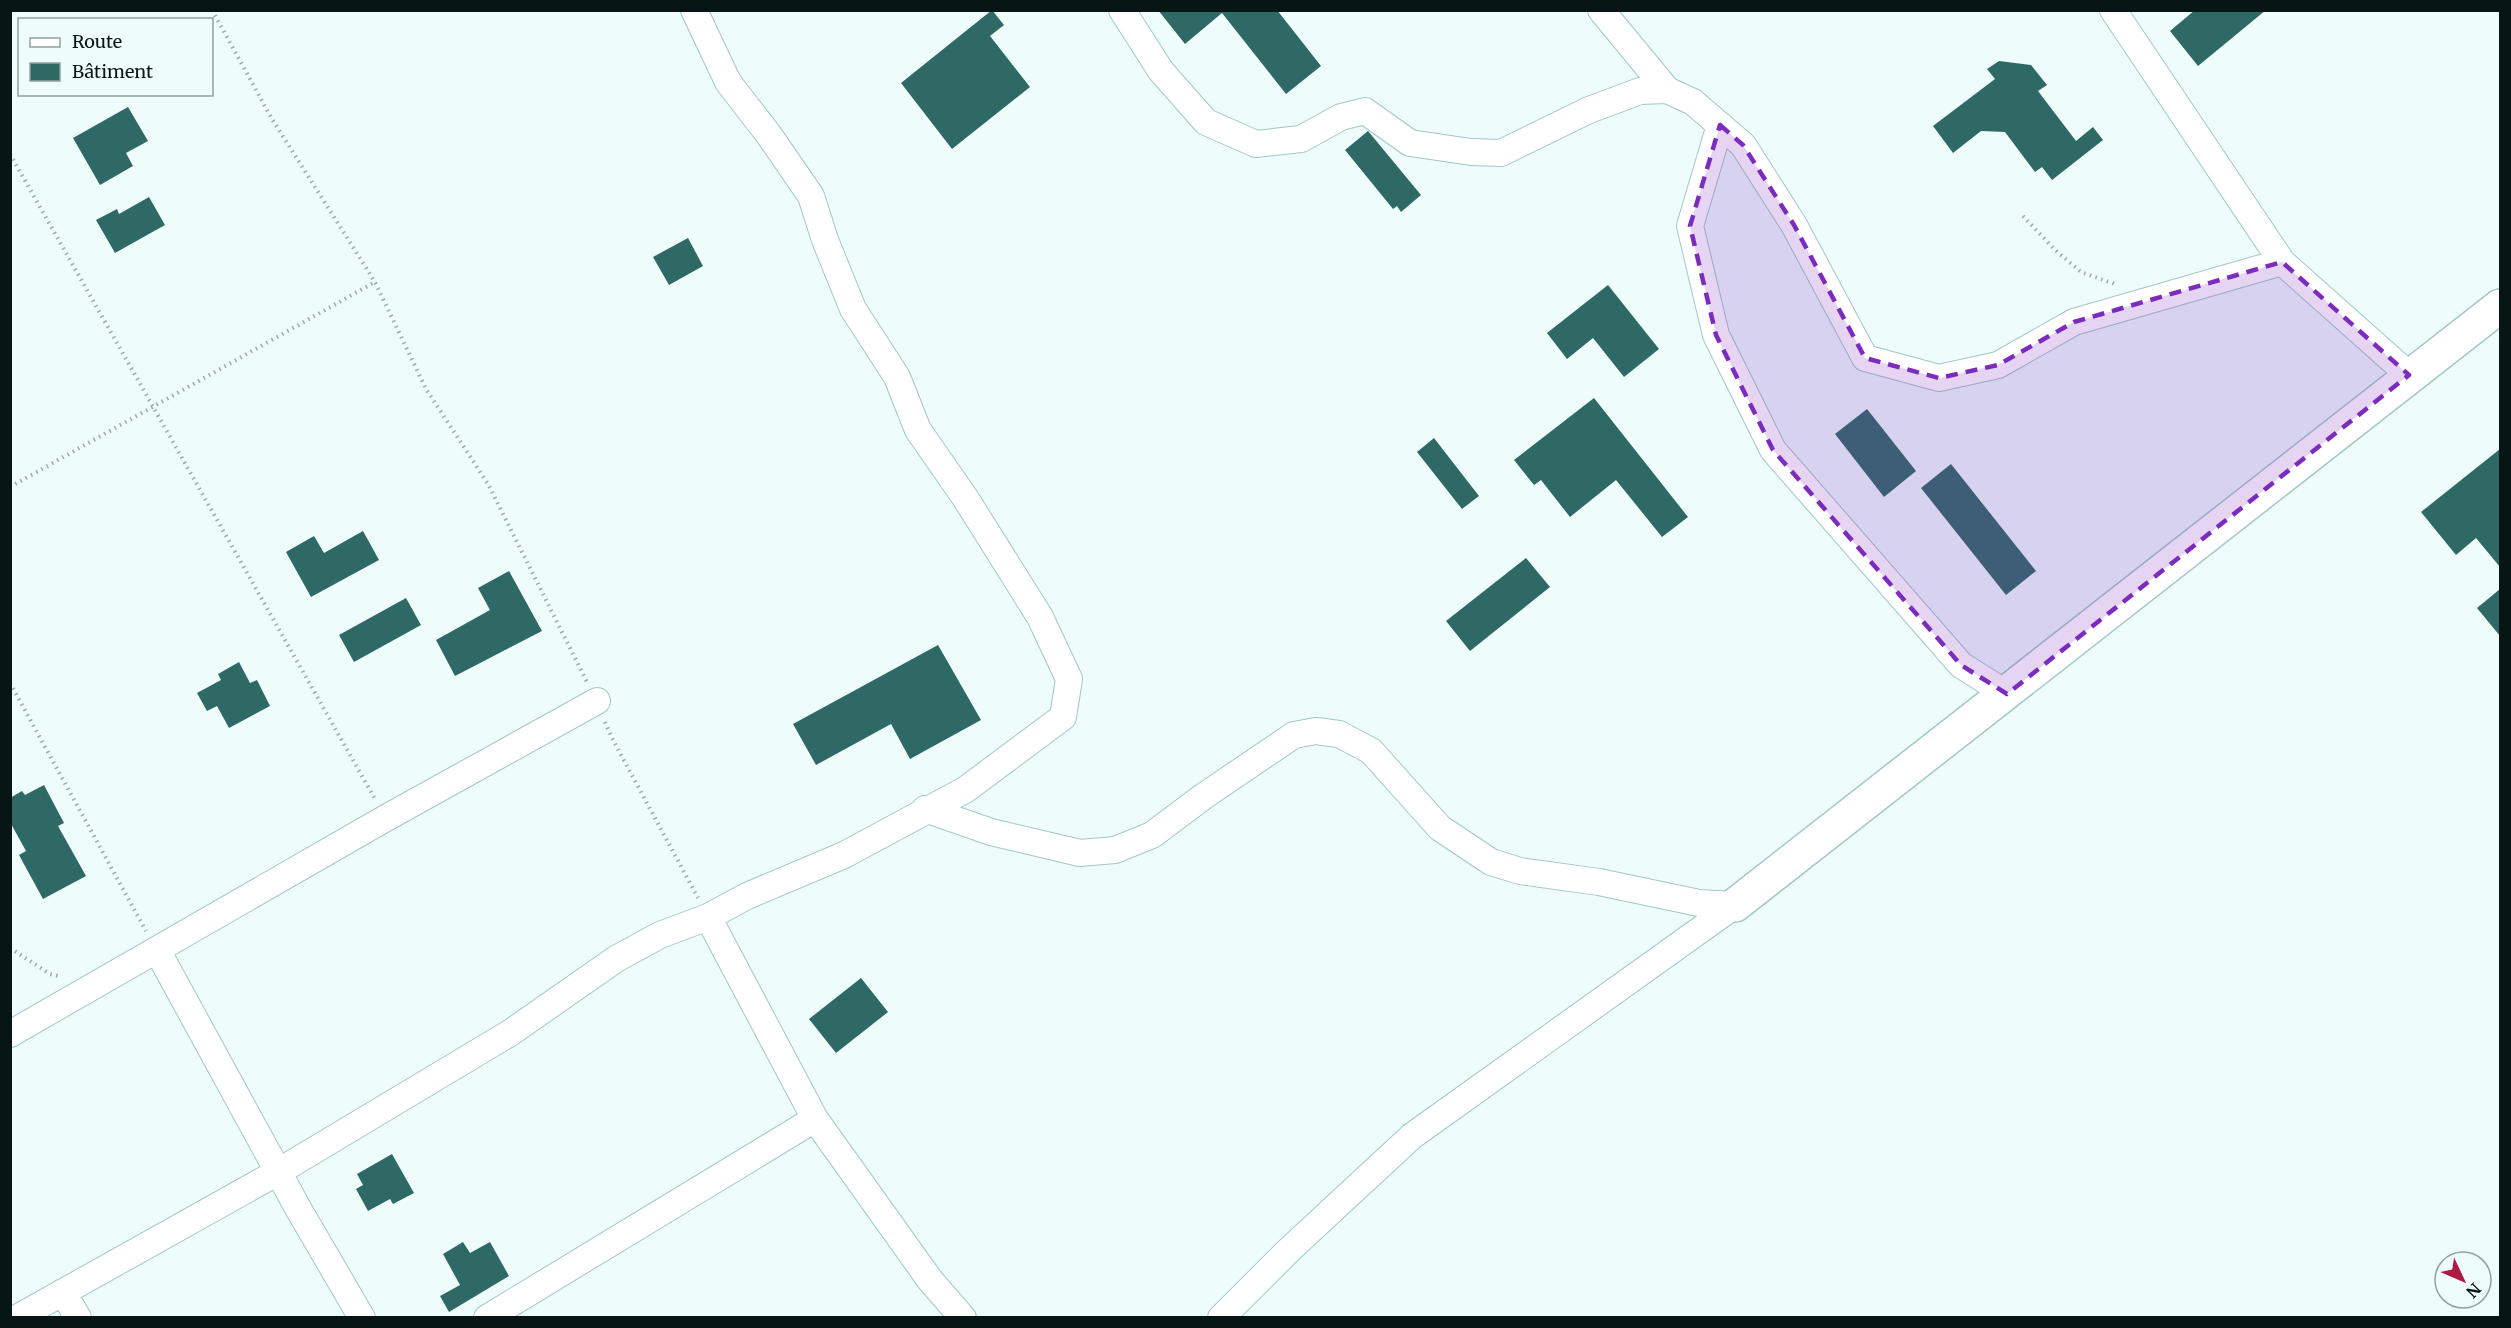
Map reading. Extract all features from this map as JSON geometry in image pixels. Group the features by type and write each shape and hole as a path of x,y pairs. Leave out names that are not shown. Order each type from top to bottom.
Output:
{"street":[{"path":"17,1317 278,1172 510,1033 616,958 660,935 708,917 747,896 844,855 925,809 964,790 1062,717 1069,679 1040,617 966,499 918,430 897,377 853,309 825,240 811,196 769,135 728,82 694,10"},
{"path":"1122,10 1161,71 1206,122 1256,144 1301,139 1341,117 1365,111 1410,143 1471,152 1501,153 1589,110 1640,91 1667,90"},
{"path":"1601,10 1667,90 1693,102 1743,145 1794,225 1865,358 1939,378 1998,365 2074,322 2282,262"},
{"path":"2113,10 2282,262 2409,375"},
{"path":"1720,125 1690,226 1716,335 1773,450 1961,665 2007,694"},
{"path":"1221,1317 1288,1251 1412,1136 1735,905 2500,306"},
{"path":"10,1034 386,818 597,701"},
{"path":"925,809 991,832 1080,853 1114,850 1152,835 1293,735 1316,731 1339,734 1371,751 1440,828 1491,862 1520,872 1599,882 1699,903 1735,905"},
{"path":"708,917 815,1119 930,1280 963,1317"},
{"path":"157,950 278,1172 362,1317"},
{"path":"487,1317 815,1119"},
{"path":"63,1292 78,1317"}],"path":[{"path":"212,10 272,119 375,282 426,389 488,484 597,701 613,740 708,917"},
{"path":"10,154 386,818"},
{"path":"2023,216 2055,250 2081,272 2158,299"},
{"path":"10,487 375,282"},
{"path":"10,683 157,950"},
{"path":"10,948 50,974 93,987"}],"highlighted area":[{"path":"1720,125 1743,145 1794,225 1865,358 1939,378 1998,365 2074,322 2282,262 2409,375 2007,694 1961,665 1773,450 1716,335 1690,226"}],"building":[{"path":"992,10 1004,25 990,36 1030,87 952,149 901,83"},
{"path":"1158,10 1277,10 1321,66 1286,94 1222,13 1185,44"},
{"path":"2195,10 2266,10 2198,66 2170,31"},
{"path":"1999,61 2031,65 2047,85 2038,91 2076,141 2093,127 2103,140 2052,180 2042,167 2035,172 2005,132 1981,131 1953,153 1933,126 1995,79 1987,69"},
{"path":"128,107 148,141 126,153 133,166 100,185 73,138"},
{"path":"1368,131 1421,195 1401,212 1397,206 1393,209 1345,150"},
{"path":"149,197 165,225 115,253 96,220 117,209 119,214"},
{"path":"688,238 703,266 669,285 653,257"},
{"path":"1608,285 1659,349 1624,377 1593,338 1567,359 1547,333"},
{"path":"1594,398 1688,517 1662,537 1616,480 1570,517 1541,480 1534,485 1514,460"},
{"path":"1867,409 1916,471 1884,497 1835,434"},
{"path":"1434,438 1479,496 1462,509 1417,452"},
{"path":"2500,449 2500,567 2476,538 2456,555 2421,512"},
{"path":"1951,464 2036,571 2006,595 1921,488"},
{"path":"363,531 379,560 311,597 286,552 314,536 324,553"},
{"path":"1526,558 1550,587 1470,651 1446,621"},
{"path":"509,571 542,631 455,676 436,640 490,610 478,588"},
{"path":"2500,589 2500,636 2477,608"},
{"path":"406,598 421,625 354,662 339,635"},
{"path":"938,645 981,720 910,759 891,724 816,765 793,724"},
{"path":"239,662 250,683 257,680 270,706 229,728 217,706 207,711 197,693 221,680 218,674"},
{"path":"44,785 64,823 58,826 86,876 43,899 19,855 26,851 10,822 10,798 22,791 25,795"},
{"path":"861,978 888,1012 836,1053 809,1019"},
{"path":"392,1154 414,1193 393,1204 390,1199 368,1211 356,1189 363,1185 357,1174"},
{"path":"463,1242 470,1253 490,1242 509,1276 449,1312 440,1296 460,1285 443,1254"}]}
